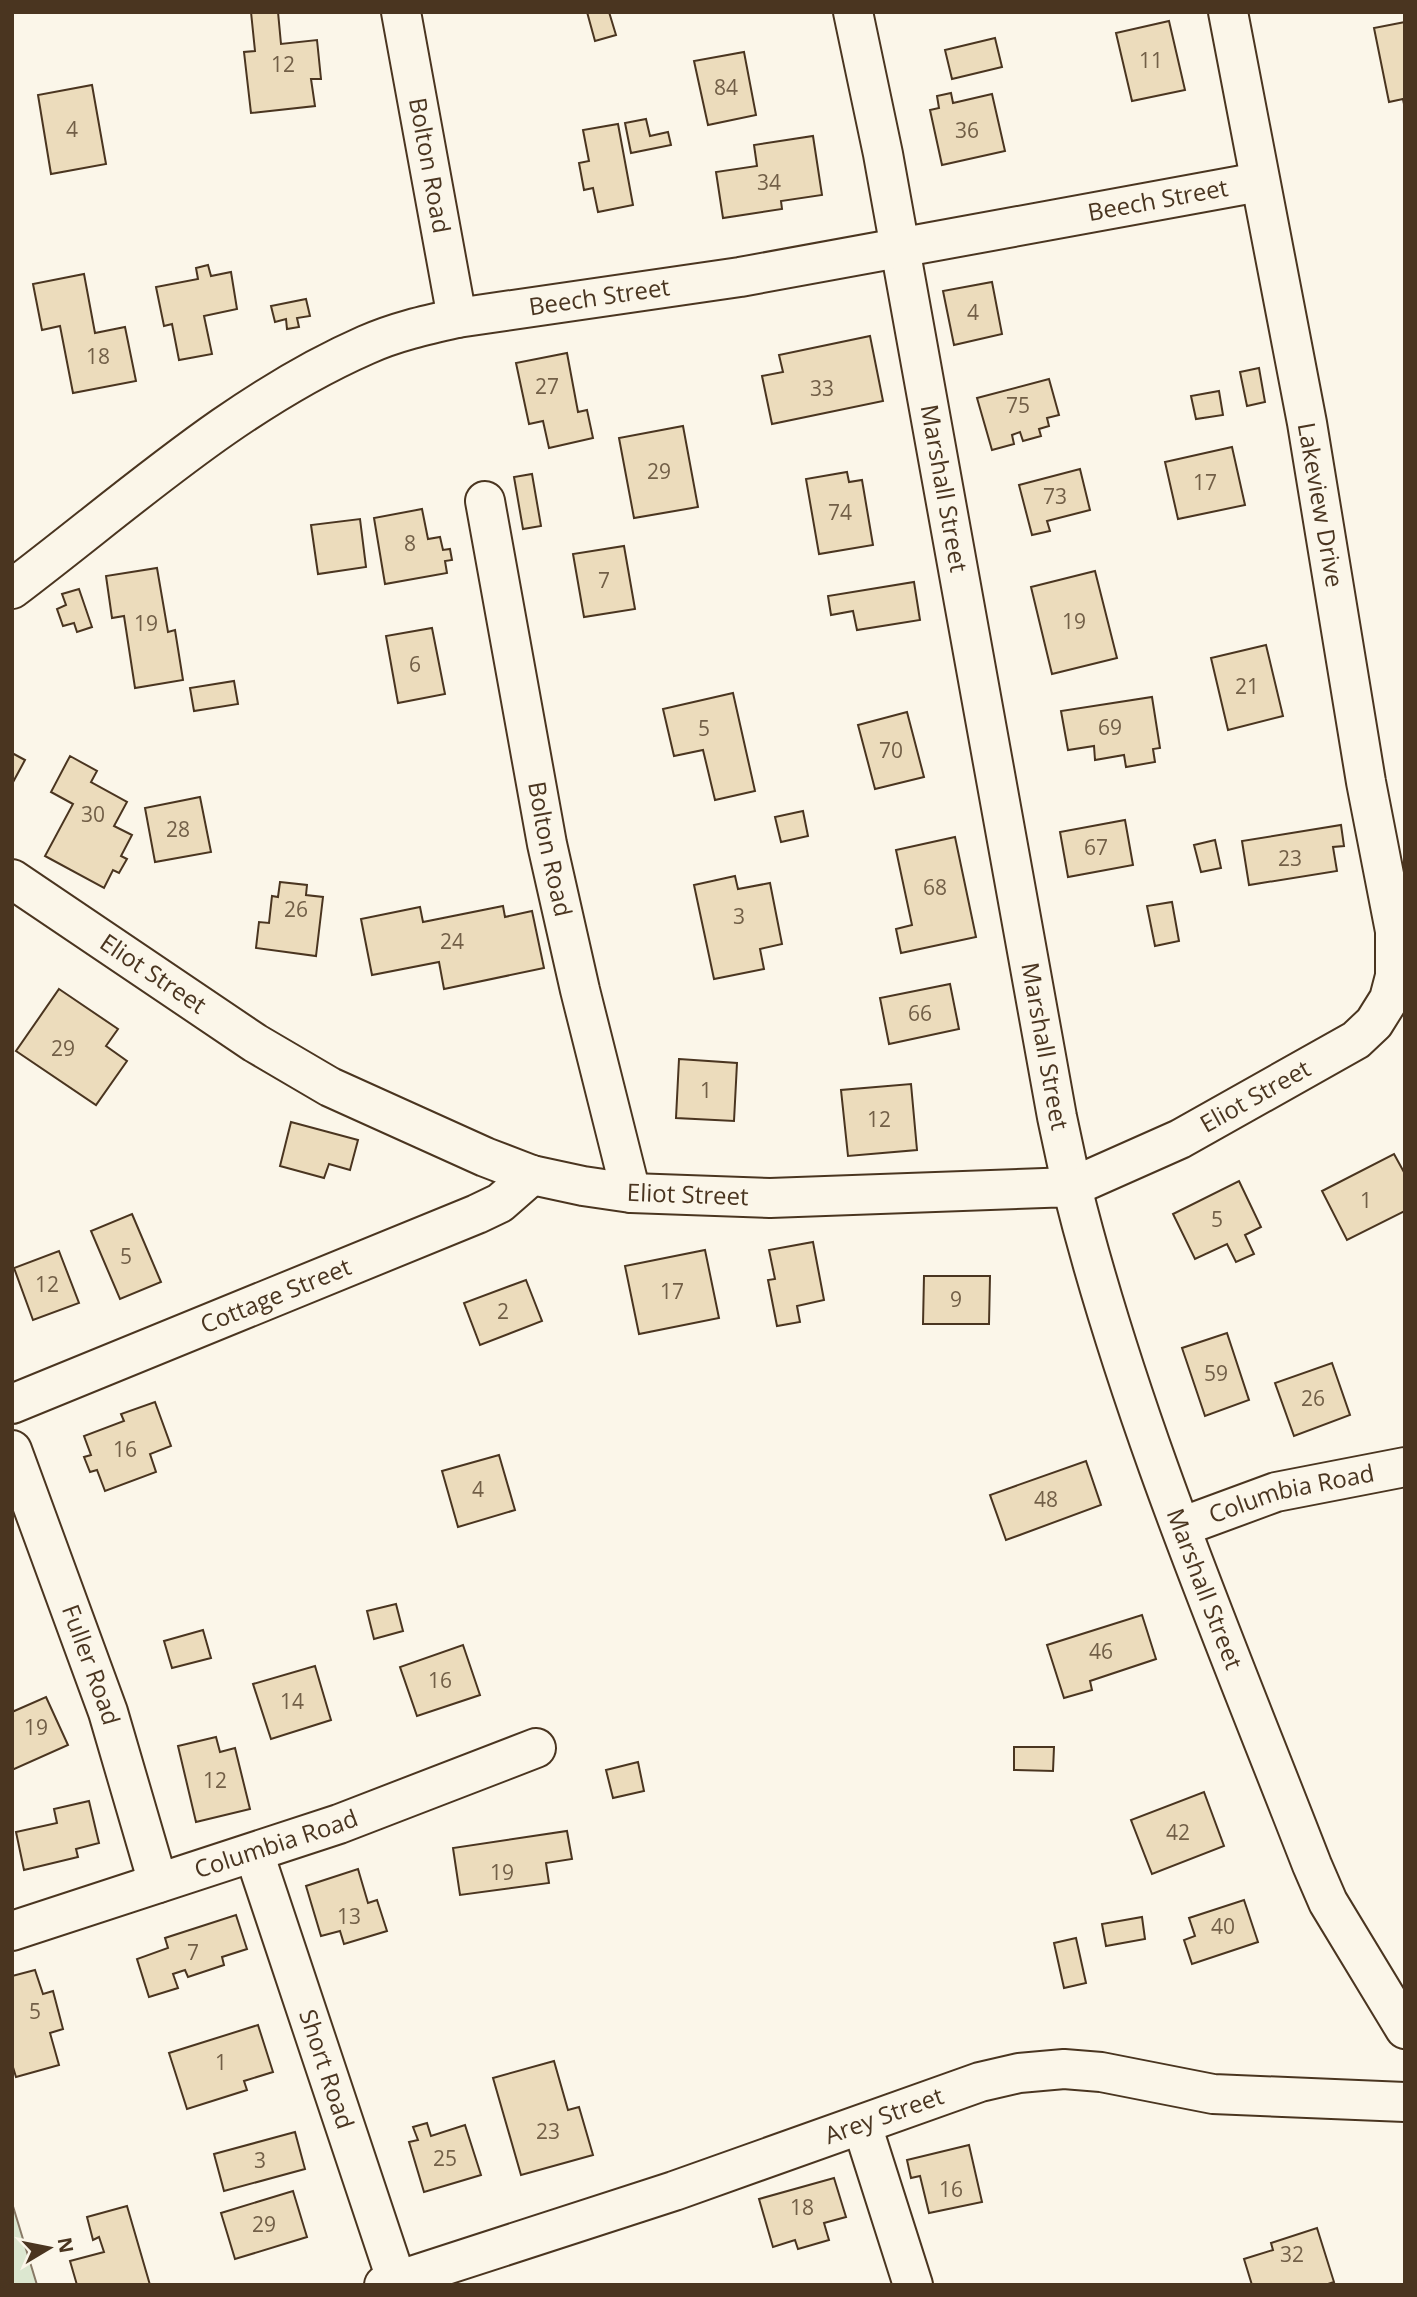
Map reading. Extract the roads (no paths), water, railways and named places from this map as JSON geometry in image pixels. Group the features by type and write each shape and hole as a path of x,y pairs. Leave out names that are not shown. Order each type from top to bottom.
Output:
{"street":[{"name":"Bolton Road","path":"401,12 457,318"},
{"name":"Marshall Street","path":"853,12 883,154 1056,1117 1090,1256 1154,1459 1328,1902 1405,2029"},
{"name":"Lakeview Drive","path":"1228,12 1307,423 1366,782 1395,931 1395,976 1390,999"},
{"name":"Beech Street","path":"12,589 168,467 270,396 367,344 414,328 457,318 740,277 899,250 1259,182"},
{"name":"Bolton Road","path":"485,501 547,844 631,1193"},
{"name":"Eliot Street","path":"12,879 255,1043 330,1087 485,1157 532,1175 631,1193 771,1198 1072,1187 1180,1139 1356,1040 1374,1023 1390,999"},
{"name":"Cottage Street","path":"12,1405 477,1214 500,1203 532,1175"},
{"name":"Fuller Road","path":"12,1450 108,1712 158,1883"},
{"name":"Columbia Road","path":"1181,1527 1276,1492 1405,1467"},
{"name":"Columbia Road","path":"12,1931 339,1824 536,1748"},
{"name":"Short Road","path":"254,1853 393,2283"},
{"name":"Arey Street","path":"393,2283 674,2191 980,2082 1019,2073 1064,2069 1101,2072 1213,2094 1405,2102"},
{"path":"862,2125 913,2285"}]}
